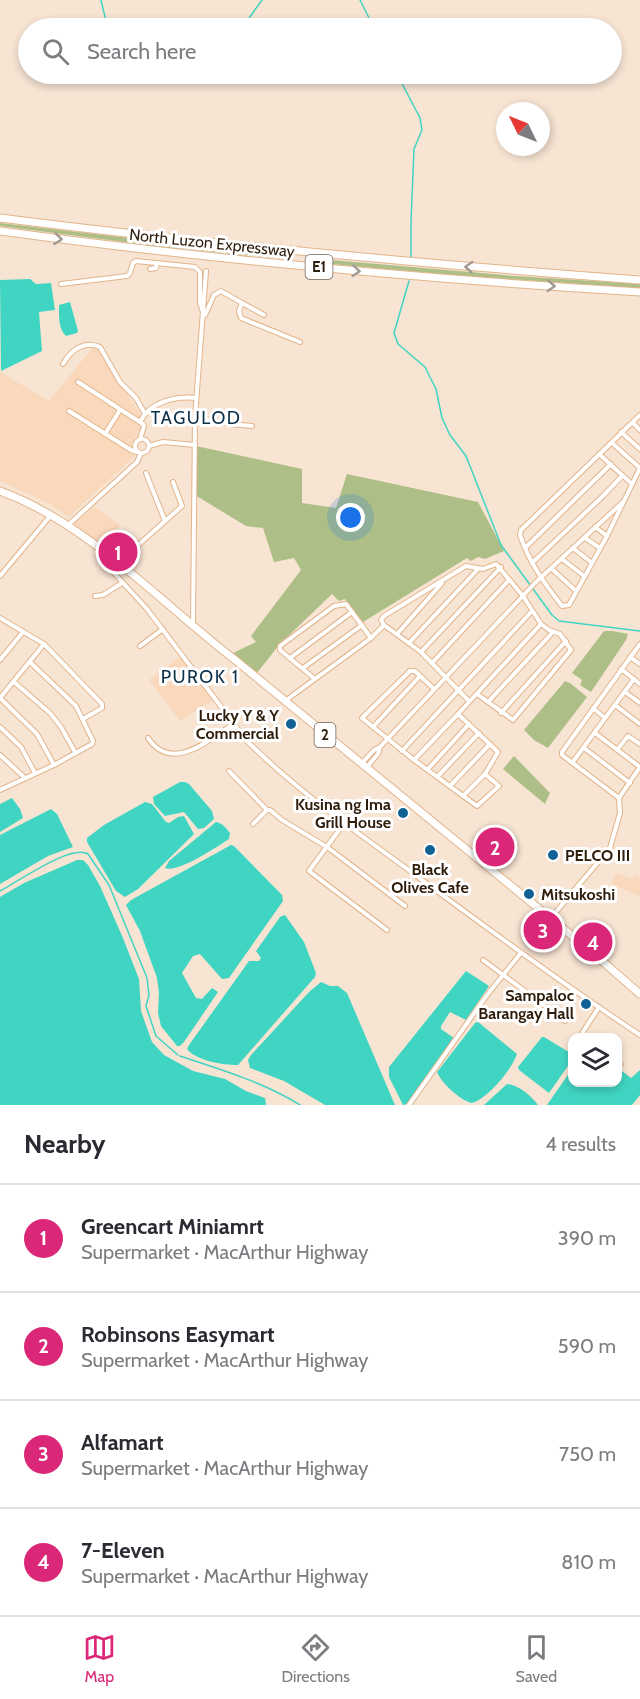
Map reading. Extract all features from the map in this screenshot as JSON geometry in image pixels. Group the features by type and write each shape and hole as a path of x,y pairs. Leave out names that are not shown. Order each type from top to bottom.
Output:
{"highway":[{"name":"North Luzon Expressway","path":"0,218 374,260 640,280"},
{"name":"North Luzon Expressway","path":"0,231 298,266 640,292"},
{"name":"2","path":"0,491 51,515 118,563 192,627 615,971 640,994"}],"street":[{"path":"61,284 127,276 136,261 190,267 199,270 200,303 204,315"},
{"path":"150,269 156,268 157,263"},
{"path":"192,627 195,417 206,271"},
{"path":"204,315 214,295 221,291 264,315"},
{"path":"242,303 239,315 241,318 300,342"},
{"path":"63,364 82,345 100,348 120,382 136,398 144,412"},
{"path":"68,526 136,462 139,452 135,443 140,439 144,426 78,382"},
{"path":"140,422 144,412 178,397 196,398"},
{"path":"105,434 120,410"},
{"path":"69,411 133,452 147,451 149,446 163,442 195,445"},
{"path":"612,442 640,468 607,536 569,604 562,606 532,563 519,535 521,530 621,432 640,415"},
{"path":"195,417 252,426"},
{"path":"633,423 640,430"},
{"path":"621,432 640,449"},
{"path":"140,439 147,441 149,446"},
{"path":"599,454 632,484"},
{"path":"525,548 611,464"},
{"path":"146,473 165,521"},
{"path":"532,563 622,476"},
{"path":"118,563 182,505 173,482"},
{"path":"363,766 378,754 380,747 522,596 625,500"},
{"path":"0,576 51,515"},
{"path":"595,527 607,536"},
{"path":"585,538 600,548"},
{"path":"573,548 592,563"},
{"path":"109,556 114,573 147,609 247,741 264,758 520,954 640,1035"},
{"path":"562,559 584,576"},
{"path":"470,701 421,652 384,625 381,620 466,566 485,569 496,564 501,567 541,624 560,634 571,649 571,653 511,720 477,694"},
{"path":"421,652 501,567"},
{"path":"409,643 478,569"},
{"path":"552,569 576,591"},
{"path":"432,663 509,580"},
{"path":"397,634 445,581"},
{"path":"94,596 103,595 122,583"},
{"path":"315,679 280,650 280,646 334,606 345,603 371,638"},
{"path":"402,751 532,611"},
{"path":"290,658 352,612"},
{"path":"0,625 2,619 44,644 103,706 83,718"},
{"path":"414,760 541,624"},
{"path":"303,668 362,625"},
{"path":"285,701 371,638 384,625"},
{"path":"140,646 163,629"},
{"path":"0,660 23,632"},
{"path":"488,702 553,632"},
{"path":"501,713 566,641"},
{"path":"44,644 0,698 37,734 54,765"},
{"path":"619,798 572,764 562,755 562,748 640,644"},
{"path":"630,657 640,664"},
{"path":"1,788 54,765 92,744 93,741 76,706 30,662"},
{"path":"621,669 640,684"},
{"path":"434,689 415,671 410,671 363,715 364,720 477,806 498,788 498,784 484,774"},
{"path":"373,727 420,676"},
{"path":"572,764 634,679"},
{"path":"14,682 50,713 75,752"},
{"path":"625,692 640,704"},
{"path":"615,705 640,724"},
{"path":"593,708 605,718"},
{"path":"458,714 498,753 484,774 463,796"},
{"path":"148,738 153,746 174,755 180,755 203,744 235,723"},
{"path":"428,769 469,724"},
{"path":"0,727 21,747 35,773"},
{"path":"438,777 479,733"},
{"path":"550,919 610,848 620,813 619,798 640,767 595,733"},
{"path":"617,750 628,736 640,744"},
{"path":"450,786 490,744"},
{"path":"584,748 630,783"},
{"path":"0,754 25,778"},
{"path":"229,771 267,810 327,847 405,906"},
{"path":"253,824 267,810"},
{"path":"345,822 309,871 387,930"},
{"path":"409,1105 473,1013 520,954"},
{"path":"483,960 565,1021"},
{"path":"583,1033 599,1007"}],"shaded area":[{"path":"94,346 100,349 144,421 132,443 131,448 136,455 69,517 46,502 0,481 0,372 49,401"},
{"path":"94,507 120,525 104,546 74,524"},
{"path":"181,656 215,699 180,721 149,680"},
{"path":"618,873 632,879 634,875 640,878 640,896 613,885 612,882"}],"green space":[{"path":"0,223 285,256 286,259 163,247 0,226"},
{"path":"320,259 640,284 640,288 462,276 319,263"},
{"path":"196,446 302,469 302,503 336,508 347,474 478,502 504,551 485,559 478,557 471,561 467,558 363,622 345,599 339,601 332,594 279,645 257,673 233,653 256,642 251,636 301,570 294,558 274,562 263,528 246,526 195,495"},
{"path":"604,631 628,634 591,692 580,685 582,680 572,673"},
{"path":"565,681 587,697 548,748 534,740 524,730"},
{"path":"514,756 550,793 545,804 503,769"}],"water":[{"path":"30,279 36,284 51,283 55,310 39,312 42,351 1,371 0,280"},
{"path":"70,302 78,331 66,336 60,326 59,305"},
{"path":"180,782 189,784 212,811 214,819 204,828 198,829 184,812 165,816 154,804 153,797"},
{"path":"12,798 23,818 0,832 0,804"},
{"path":"145,802 152,804 166,822 169,823 184,816 194,834 138,889 125,897 116,891 87,842 87,838 104,825"},
{"path":"51,809 57,814 73,847 48,856 0,884 0,835"},
{"path":"216,822 230,833 229,839 188,863 171,869 165,868 169,861"},
{"path":"231,845 282,895 283,901 229,978 222,979 200,954 193,956 182,973 196,998 202,999 212,988 218,992 184,1042 177,1046 161,1026 158,1013 157,978 140,931 126,905 131,900"},
{"path":"77,860 83,860 88,865 123,938 139,979 141,1011 152,1042 164,1055 193,1071 225,1079 246,1091 265,1098 266,1105 0,1105 0,897 24,883"},
{"path":"285,915 304,942 316,973 315,977 238,1065 210,1062 197,1057 187,1049 189,1045 249,961 259,961 261,958 256,951 280,917"},
{"path":"466,971 489,986 466,1020 450,1012 441,1029 454,1038 407,1104 403,1105 389,1077 389,1067"},
{"path":"321,982 330,986 338,986 347,993 395,1105 325,1105 284,1081 250,1068 248,1060 251,1055"},
{"path":"478,1022 517,1054 510,1068 498,1083 484,1096 471,1103 451,1091 437,1072"},
{"path":"542,1037 568,1052 568,1066 549,1093 518,1067"},
{"path":"640,1070 640,1095 632,1105 547,1105 568,1075 568,1087 622,1087 622,1071 631,1078"},
{"path":"507,1084 516,1086 538,1105 484,1105"}],"waterway":[{"path":"101,0 105,18"},
{"path":"249,18 262,0"},
{"path":"360,0 369,18"},
{"path":"402,84 420,118 422,130 414,149 411,258"},
{"path":"409,281 394,333 398,344 425,367 436,389 442,418 450,435 466,456 501,545 552,615 559,621 640,631"},
{"path":"0,891 57,859 80,852 88,854 109,885 147,978 149,995 146,1006 156,1036 178,1055"},
{"path":"180,1056 257,1083 300,1105"}],"place":[{"name":"Greencart Miniamrt","path":"118,552"},
{"name":"Lucky Y & Y Commercial","path":"291,724"},
{"name":"Kusina ng Ima Grill House","path":"403,813"},
{"name":"Robinsons Easymart","path":"495,847"},
{"name":"Black Olives Cafe","path":"430,850"},
{"name":"PELCO III","path":"553,855"},
{"name":"Mitsukoshi","path":"529,894"},
{"name":"Alfamart","path":"543,930"},
{"name":"7-Eleven","path":"593,942"},
{"name":"Sampaloc Barangay Hall","path":"586,1004"}],"district":[{"name":"TAGULOD","path":"196,418"},
{"name":"PUROK 1","path":"200,677"}]}
